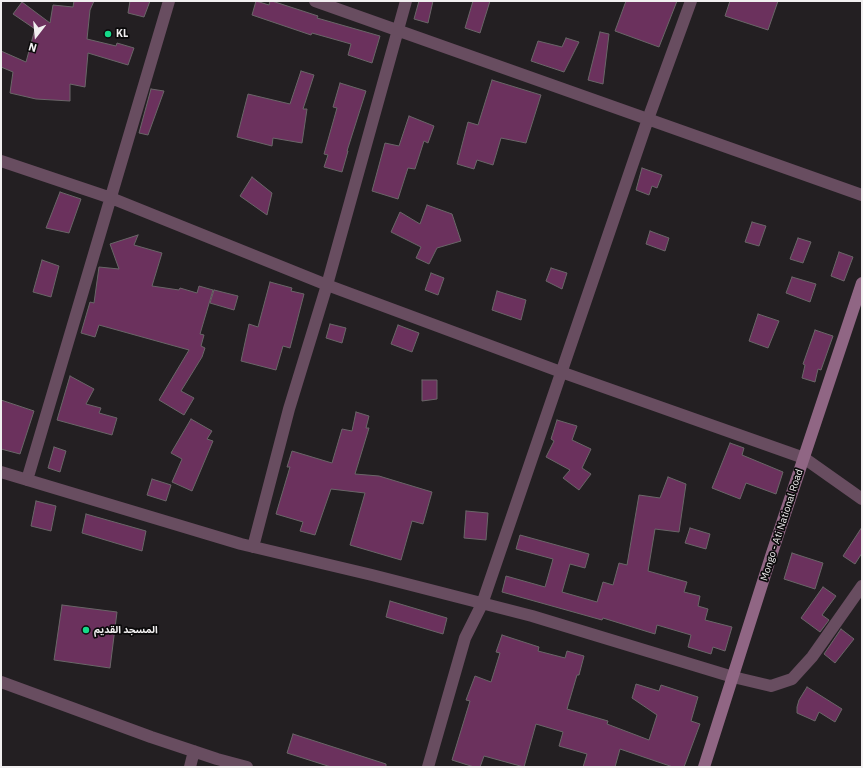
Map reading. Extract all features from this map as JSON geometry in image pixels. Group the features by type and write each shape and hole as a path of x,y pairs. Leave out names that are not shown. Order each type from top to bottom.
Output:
{"main road":[{"name":"Mongo - Ati National Road","path":"704,767 862,283"}],"street":[{"path":"27,480 169,1"},
{"path":"315,1 862,195"},
{"path":"252,547 289,409 327,285 406,1"},
{"path":"428,767 465,638 482,604 648,119 691,1"},
{"path":"1,161 111,198 327,285 561,372 804,458 862,499"},
{"path":"1,472 252,547 372,575 532,616 733,677 771,686 792,679 812,657 862,586"},
{"path":"1,682 194,751 247,767"},
{"path":"190,767 194,751"}],"building":[{"path":"74,1 94,1 90,10 87,39 116,46 117,43 134,48 128,65 88,53 85,87 70,84 70,101 36,99 10,93 13,72 1,67 1,51 26,62 35,29 13,14 22,2 50,23 53,5 73,7"},
{"path":"130,1 150,1 144,17 128,13"},
{"path":"256,1 269,5 270,1 272,1 318,16 317,18 380,36 372,63 348,55 351,44 312,33 311,35 252,15"},
{"path":"419,1 433,1 428,23 414,19"},
{"path":"473,1 490,1 480,33 465,28"},
{"path":"626,1 677,1 659,47 615,31"},
{"path":"730,1 778,1 768,30 725,16"},
{"path":"600,32 609,34 603,84 588,80"},
{"path":"566,38 579,42 564,72 531,61 538,41 562,47"},
{"path":"301,71 314,75 303,109 307,109 302,143 273,138 272,146 237,137 248,94 290,104"},
{"path":"492,80 541,95 526,143 501,138 493,165 477,160 474,169 457,164 468,122 478,125"},
{"path":"340,83 366,91 342,172 324,167 328,155 324,154 337,108 333,107"},
{"path":"151,89 164,91 148,135 139,133"},
{"path":"409,116 434,126 428,143 424,141 415,169 408,168 398,199 372,191 385,143 399,146"},
{"path":"642,168 662,175 657,188 652,186 649,195 636,190"},
{"path":"252,177 272,193 267,215 240,196"},
{"path":"60,192 81,199 69,233 46,228"},
{"path":"427,205 452,214 461,241 437,248 429,264 416,258 421,247 391,232 400,212 420,224"},
{"path":"752,222 766,226 759,246 745,242"},
{"path":"650,231 669,238 665,251 646,244"},
{"path":"138,235 134,245 162,253 152,286 179,290 180,288 197,293 199,286 213,290 200,334 204,335 201,346 205,348 202,357 181,391 194,398 184,415 159,400 189,350 99,325 95,337 81,333 90,302 94,303 99,267 119,269 110,244"},
{"path":"798,238 811,242 803,263 790,259"},
{"path":"839,252 853,257 844,281 831,276"},
{"path":"42,260 59,266 51,297 33,292"},
{"path":"551,268 567,273 562,289 546,281"},
{"path":"431,273 444,278 438,295 425,290"},
{"path":"792,277 816,284 810,302 786,293"},
{"path":"270,282 292,288 291,291 304,294 290,348 283,346 276,370 241,361 249,324 258,327"},
{"path":"214,290 238,296 234,310 210,303"},
{"path":"497,291 526,300 521,320 492,310"},
{"path":"758,314 779,321 768,348 749,341"},
{"path":"330,324 346,328 342,343 326,338"},
{"path":"398,325 419,333 412,352 391,344"},
{"path":"815,330 833,336 821,370 818,369 815,382 802,378 805,365 803,364"},
{"path":"70,376 94,389 86,404 101,408 99,413 117,418 112,435 57,420"},
{"path":"422,380 437,380 437,399 422,401"},
{"path":"1,400 34,411 20,454 1,449"},
{"path":"356,412 369,416 366,428 369,428 355,474 379,476 432,492 423,524 412,521 401,560 350,545 365,493 331,489 315,535 300,531 303,522 276,514 290,467 287,467 292,451 332,463 342,429 352,431"},
{"path":"191,419 212,431 207,439 213,441 192,491 172,482 182,459 171,453"},
{"path":"557,420 577,426 572,440 591,449 582,468 591,474 579,490 563,478 570,470 546,457 554,441 551,439"},
{"path":"730,443 744,448 742,455 783,472 776,494 746,483 740,499 712,488"},
{"path":"54,447 66,451 60,472 48,468"},
{"path":"668,477 686,484 679,532 655,529 648,571 687,582 684,592 700,596 698,606 708,609 705,620 732,627 725,651 713,647 711,654 688,647 691,635 657,625 655,634 603,618 602,620 502,592 506,576 545,587 553,559 516,549 520,535 589,554 585,568 570,564 562,592 597,602 603,582 613,585 619,563 627,565 639,495 660,498"},
{"path":"152,479 171,485 166,501 147,495"},
{"path":"36,501 56,506 51,531 31,526"},
{"path":"466,511 488,513 486,540 464,538"},
{"path":"86,514 146,531 142,551 82,533"},
{"path":"862,527 862,553 855,564 843,556"},
{"path":"690,528 710,534 706,549 685,543"},
{"path":"792,553 823,563 815,589 784,579"},
{"path":"823,587 836,596 822,615 829,620 820,632 801,618"},
{"path":"390,601 447,618 443,634 386,617"},
{"path":"62,605 117,612 110,668 54,660"},
{"path":"841,629 854,639 835,663 824,654"},
{"path":"502,635 539,647 538,651 565,658 567,651 584,656 567,709 608,721 607,724 649,740 657,715 632,698 636,684 659,691 661,685 698,697 691,721 700,724 684,767 673,767 620,749 615,767 583,767 587,754 559,746 563,732 536,724 524,767 484,756 480,767 474,767 452,760 470,701 466,700 475,676 491,682 500,653 496,652"},
{"path":"807,687 842,709 835,722 819,712 815,721 797,713 799,700"},
{"path":"293,734 386,764 386,767 331,767 287,753"}],"place":[{"name":"KL","path":"108,34"},
{"name":"المسجد القديم","path":"86,630"}]}
